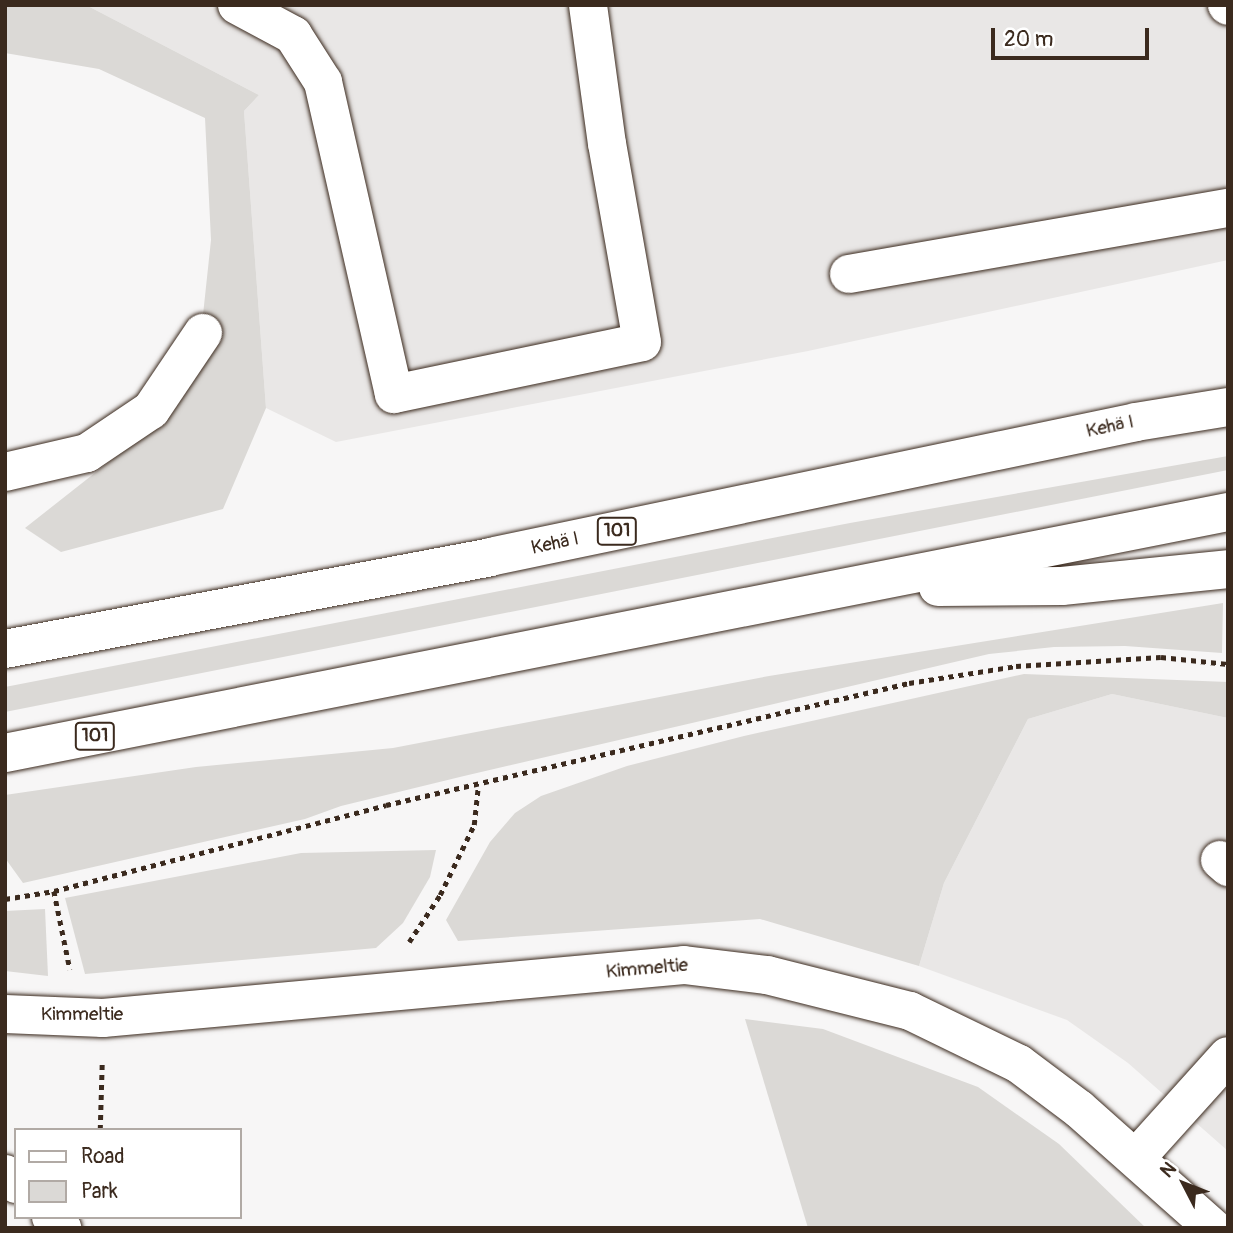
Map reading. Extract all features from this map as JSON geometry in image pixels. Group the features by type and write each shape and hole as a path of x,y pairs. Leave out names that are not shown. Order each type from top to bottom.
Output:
{"main road":[{"path":"237,5 293,34 323,82 394,394 642,342 607,144 588,5"},
{"path":"849,274 1228,208"},
{"path":"5,472 87,453 151,410 204,333"},
{"name":"Kehä I","path":"5,649 490,558 1136,422 1228,407"},
{"name":"101","path":"5,753 1228,512"},
{"path":"845,588 1062,586 1228,569"},
{"name":"Kimmeltie","path":"5,1014 103,1018 684,965 716,967 803,982 881,1002 961,1034 1019,1064 1079,1109 1213,1228"},
{"path":"1136,1158 1228,1056"}],"path":[{"path":"6,898 54,891 386,805 478,786 909,683 1016,666 1161,657 1228,664"},
{"path":"402,953 440,895 474,825 478,786"},
{"path":"54,891 71,972"}],"shaded area":[{"path":"86,5 1228,5 1228,260 808,351 336,442 266,408 244,111 259,95"},
{"path":"1112,694 1228,718 1228,1151 1128,1063 1067,1020 919,966 944,883 1028,719"}],"green space":[{"path":"5,5 86,5 259,95 244,111 266,408 223,509 61,552 25,528 138,439 197,371 211,240 205,118 99,69 5,53"},
{"path":"1228,456 1228,470 5,712 5,687 850,523"},
{"path":"1223,603 1222,653 1125,646 1054,647 989,654 464,776 341,806 305,819 23,883 5,858 5,795 196,767 393,748 769,676"},
{"path":"1024,674 1228,682 1228,718 1112,694 1028,719 944,883 919,966 760,919 458,941 446,920 490,842 515,813 541,796 627,766 744,736"},
{"path":"436,850 430,877 403,923 376,948 85,974 65,898 301,853"},
{"path":"45,909 48,976 5,971 5,911"},
{"path":"745,1019 823,1029 978,1087 1059,1144 1146,1228 808,1228"}]}
